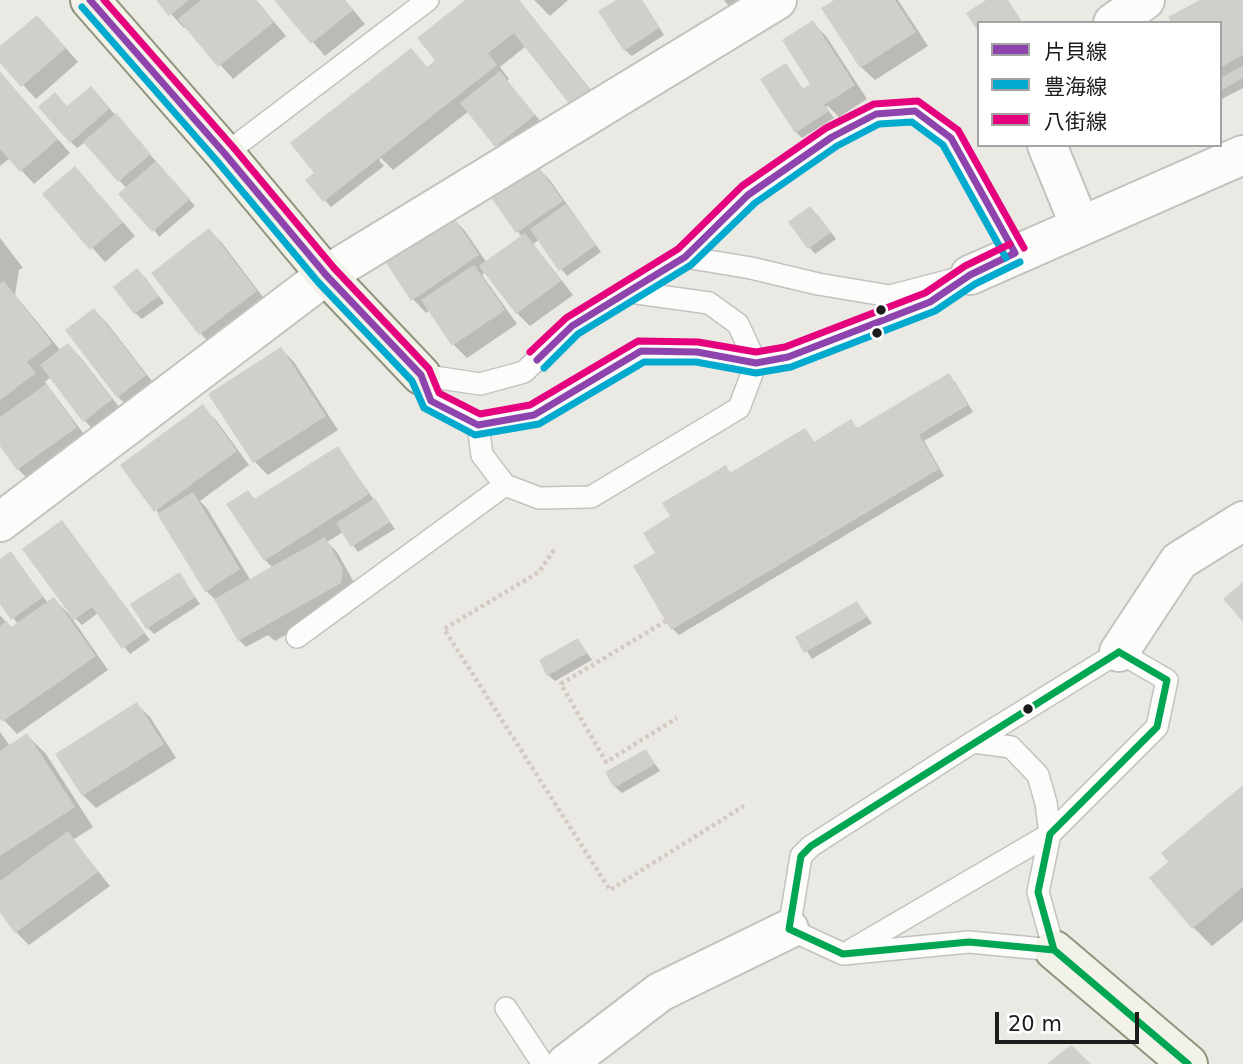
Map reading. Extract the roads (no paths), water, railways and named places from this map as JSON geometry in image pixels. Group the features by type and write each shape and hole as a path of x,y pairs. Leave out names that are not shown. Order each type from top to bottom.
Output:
{"main road":[{"path":"90,0 225,154 326,275 421,375"},
{"path":"1054,950 1188,1064"}],"street":[{"path":"0,522 326,275 777,0"},
{"path":"1116,21 1145,0"},
{"path":"1048,147 1080,226"},
{"path":"970,275 1243,155"},
{"path":"1119,652 1180,561 1243,521"},
{"path":"566,1064 660,992 789,929"}],"lane":[{"path":"225,154 428,0"},
{"path":"970,275 930,302 788,357 756,363 697,352 641,351 534,415 478,425 431,401 421,375 480,383 524,372 572,326 684,257 748,195 832,137 876,114 915,111 951,138 1015,253"},
{"path":"684,257 890,296 970,275"},
{"path":"478,425 482,455 505,485 539,498 591,497 739,408 756,363 738,324 709,303 630,292"},
{"path":"297,636 505,485"},
{"path":"843,954 1050,834 1157,727 1167,680 1119,652 973,742 811,846 801,856 789,929 843,954 970,942 1054,950 1038,892 1050,834 1046,803 1038,775 1011,747 973,742"},
{"path":"506,1008 543,1064"}]}
